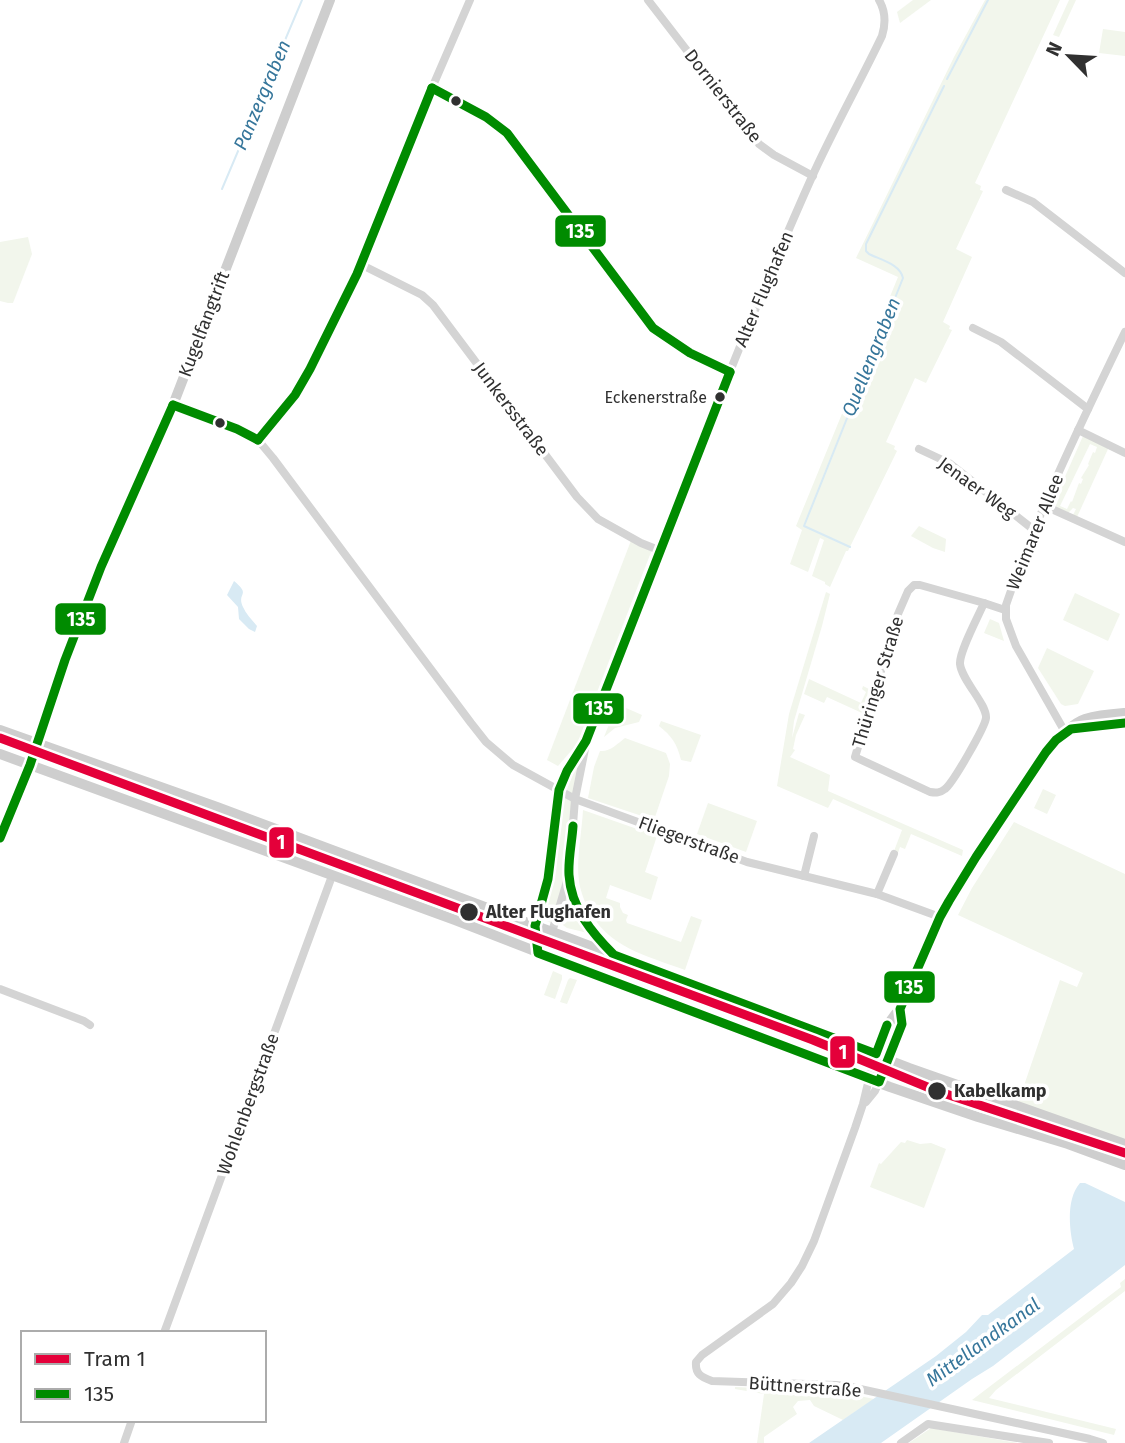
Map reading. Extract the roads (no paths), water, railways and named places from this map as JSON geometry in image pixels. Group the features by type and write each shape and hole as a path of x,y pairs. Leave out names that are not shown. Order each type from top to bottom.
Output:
{"main road":[{"name":"Kugelfangtrift","path":"0,838 30,765 65,660 101,567 173,405 330,0"},
{"path":"874,1081 876,1054 890,1019 900,1009 940,917 972,863 1046,752 1078,722 1087,718 1125,713"},
{"path":"1068,730 1125,723"},
{"path":"0,730 218,807 888,1060 1125,1144"},
{"path":"0,754 455,920 874,1081 1125,1165"},
{"path":"535,926 538,953"},
{"path":"538,953 552,932"},
{"path":"874,1081 888,1060 902,1024 900,1009"}],"street":[{"path":"173,405 237,429 258,440 295,395 362,265 470,0"},
{"name":"Dornierstraße","path":"648,0 759,144 813,176"},
{"name":"Alter Flughafen","path":"614,955 592,934 579,913 571,892 569,875 575,799 586,741 730,372 813,176 882,36 885,16 879,0"},
{"path":"432,88 486,117 507,133 653,328 702,361 730,372"},
{"path":"1006,190 1033,202 1125,273"},
{"name":"Junkersstraße","path":"362,265 422,295 433,305 594,516 661,551"},
{"path":"973,328 1001,342 1088,409"},
{"name":"Weimarer Allee","path":"1068,730 1016,646 1005,610 1034,530 1125,332"},
{"path":"1078,430 1125,453"},
{"name":"Fliegerstraße","path":"258,440 486,742 513,765 575,799 747,862 877,894 940,917"},
{"name":"Jenaer Weg","path":"919,449 949,463 1034,530"},
{"path":"1045,506 1125,542"},
{"name":"Thüringer Straße","path":"984,603 961,654 960,663 986,718 952,783 939,793 930,792 855,757 898,614 908,591 914,585 920,585 984,603 1005,610"},
{"name":"Alter Flughafen","path":"535,926 548,879 559,790 567,771 586,741"},
{"path":"804,876 814,836"},
{"path":"877,894 894,854"},
{"name":"Alter Flughafen","path":"552,932 569,875"},
{"name":"Wohlenbergstraße","path":"165,1331 332,876"},
{"path":"0,989 90,1025"},
{"name":"Büttnerstraße","path":"874,1081 868,1101 863,1104 814,1241 802,1266 773,1304 702,1355 696,1362 697,1373 712,1381 836,1385 860,1389 1103,1443"},
{"path":"124,1443 131,1422"},
{"path":"901,1443 928,1424 1049,1443"}],"water":[{"path":"234,581 242,589 241,602 257,626 255,632 239,619 238,607 227,595"},
{"name":"Mittellandkanal","path":"1080,1183 1125,1202 1125,1265 993,1366 881,1443 809,1443 936,1356 982,1315 988,1315 1074,1249 1070,1224 1071,1206 1072,1197"}],"waterway":[{"name":"Panzergraben","path":"222,189 302,0"},
{"name":"Quellengraben","path":"947,79 988,0"},
{"name":"Quellengraben","path":"850,547 804,526 903,278 894,266 869,254 866,244 944,86"}],"tram line":[{"name":"1","path":"0,738 813,1040 937,1091 1125,1153"}],"place":[{"name":"Eckenerstraße","path":"720,397"},
{"name":"Alter Flughafen","path":"469,912"},
{"name":"Kabelkamp","path":"937,1091"}]}
